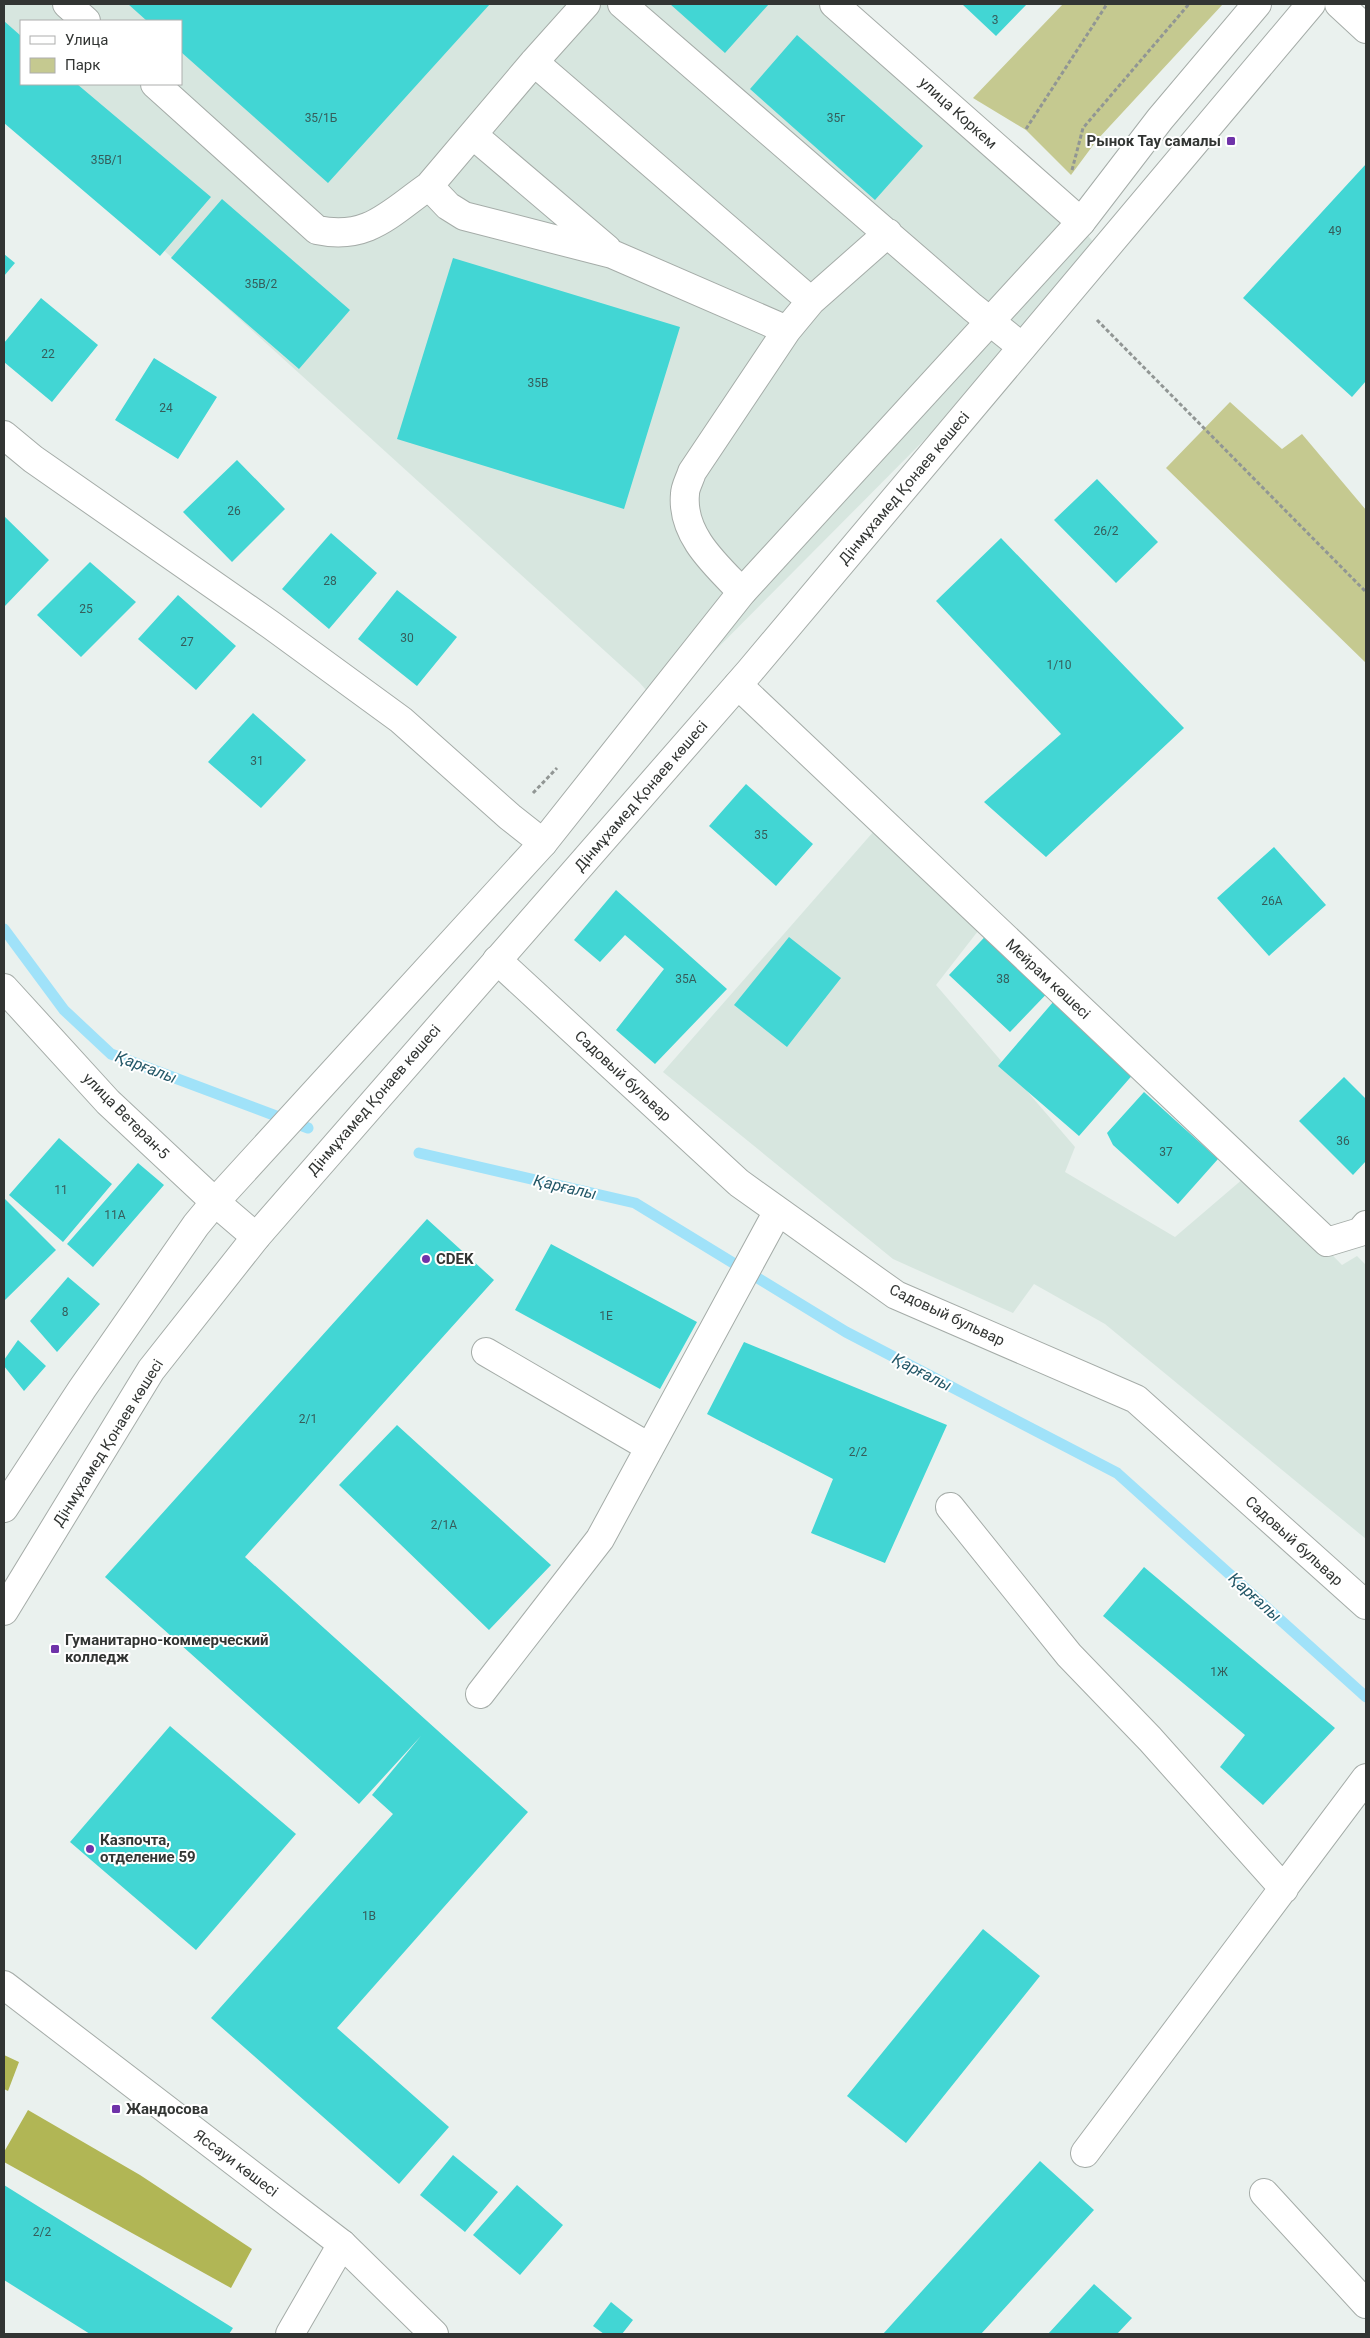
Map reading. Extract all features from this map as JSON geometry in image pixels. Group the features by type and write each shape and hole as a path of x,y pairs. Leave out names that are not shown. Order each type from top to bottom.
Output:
{"main road":[{"path":"67,4 85,20"},
{"path":"156,85 317,230 334,234 354,233 370,227 429,186 586,4"},
{"path":"622,4 1022,347"},
{"name":"улица Коркем","path":"834,4 1072,214"},
{"path":"4,1508 82,1389 196,1225 215,1202 543,843 742,592 991,321 1072,214 1160,119 1257,4"},
{"name":"Дінмұхамед Қонаев көшесі","path":"4,1611 152,1370 256,1238 308,1176 738,686 1312,4"},
{"path":"534,62 811,301"},
{"path":"473,136 612,254"},
{"path":"429,186 448,206 464,216 612,254 788,330"},
{"path":"742,592 694,538 688,517 685,494 692,472 788,330 811,301 888,233"},
{"path":"4,435 33,459 271,625 401,720 510,817 543,843"},
{"name":"Мейрам көшесі","path":"738,686 1327,1242 1360,1232 1366,1225"},
{"name":"Садовый бульвар","path":"497,960 739,1183 896,1295 1136,1399 1366,1605"},
{"name":"улица Ветеран-5","path":"4,988 108,1102 256,1238"},
{"path":"480,1694 600,1539 778,1211"},
{"path":"486,1352 649,1447"},
{"path":"950,1507 1069,1655 1150,1739 1284,1889"},
{"path":"1085,2153 1366,1778"},
{"path":"4,1965 34,2008"},
{"name":"Яссауи көшесі","path":"4,1985 342,2244 434,2334"},
{"path":"4,2005 34,2008"},
{"path":"1264,2193 1366,2304"},
{"path":"290,2334 342,2244"}],"path":[{"path":"1030,138 1026,130 1107,4"},
{"path":"1072,214 1083,128 1189,4"},
{"path":"1096,320 1366,592"}],"shaded area":[{"path":"4,4 825,4 1063,206 1106,257 660,706 639,682 4,105"},
{"path":"874,831 985,922 936,985 1075,1147 1065,1172 1175,1237 1251,1172 1342,1265 1357,1256 1366,1265 1366,1539 1105,1324 1034,1284 1013,1313 893,1259 663,1072"}],"green space":[{"path":"1063,4 1223,4 1097,140 1071,175 1026,130 973,98"},
{"path":"1230,402 1282,449 1302,434 1366,510 1366,663 1166,468"},
{"path":"4,2055 19,2062 8,2091 4,2089"},
{"path":"28,2110 140,2175 252,2249 231,2288 4,2162 4,2152"}],"building":[{"path":"128,4 490,4 328,183 182,53 182,20 146,20"},
{"path":"670,4 769,4 725,53"},
{"path":"962,4 1027,4 996,36"},
{"path":"4,21 20,35 20,85 78,85 211,197 160,256 4,123"},
{"path":"797,35 923,146 875,200 750,89"},
{"path":"1366,164 1366,381 1352,397 1243,298"},
{"path":"222,199 350,310 299,369 171,258"},
{"path":"4,254 15,263 4,276"},
{"path":"453,258 680,327 624,509 397,439"},
{"path":"41,298 98,345 52,402 4,362 4,343"},
{"path":"154,358 217,397 178,459 115,420"},
{"path":"237,460 285,509 232,562 183,512"},
{"path":"1097,479 1158,542 1116,583 1054,520"},
{"path":"4,516 49,560 4,607"},
{"path":"331,533 377,573 329,629 282,589"},
{"path":"1001,538 1184,728 1046,857 984,802 1061,734 936,601"},
{"path":"90,562 136,602 81,657 37,615"},
{"path":"397,590 457,637 417,686 358,639"},
{"path":"178,595 236,646 196,690 138,639"},
{"path":"253,713 306,760 261,808 208,762"},
{"path":"746,784 813,844 776,886 709,826"},
{"path":"1274,847 1326,905 1269,956 1217,898"},
{"path":"616,890 727,989 655,1064 616,1030 664,969 625,935 600,962 574,940"},
{"path":"995,926 1057,983 1010,1032 949,975"},
{"path":"789,937 841,978 787,1047 734,1005"},
{"path":"1054,1001 1136,1071 1079,1136 998,1066"},
{"path":"1344,1077 1366,1099 1366,1161 1353,1175 1299,1121"},
{"path":"1144,1092 1218,1159 1178,1204 1113,1145 1107,1133"},
{"path":"59,1138 112,1184 63,1242 9,1195"},
{"path":"138,1163 164,1185 93,1267 67,1244"},
{"path":"4,1200 56,1250 4,1301"},
{"path":"427,1219 494,1280 245,1557 528,1812 337,2028 449,2127 399,2184 211,2018 393,1814 372,1795 421,1736 359,1804 105,1577"},
{"path":"551,1244 697,1322 660,1389 515,1310"},
{"path":"68,1277 100,1304 57,1352 30,1321"},
{"path":"18,1340 46,1366 24,1391 4,1366 4,1360"},
{"path":"744,1342 947,1425 885,1563 811,1533 833,1479 707,1414"},
{"path":"397,1425 551,1565 489,1630 339,1485"},
{"path":"1144,1567 1335,1728 1263,1805 1220,1767 1245,1735 1103,1616"},
{"path":"170,1726 296,1834 196,1950 70,1842"},
{"path":"983,1929 1040,1976 906,2143 847,2096"},
{"path":"453,2155 498,2192 465,2232 420,2195"},
{"path":"1040,2161 1094,2210 981,2334 883,2334"},
{"path":"4,2185 233,2328 229,2334 90,2334 4,2280"},
{"path":"517,2185 563,2225 520,2275 473,2235"},
{"path":"1094,2284 1132,2318 1117,2334 1048,2334"},
{"path":"611,2302 633,2320 622,2334 604,2334 593,2326"}],"waterway":[{"name":"Қарғалы","path":"4,929 64,1010 111,1054 308,1128"},
{"name":"Қарғалы","path":"419,1153 635,1203 846,1332 1117,1473 1366,1697"}],"place":[{"name":"Рынок Тау самалы","path":"1231,141"},
{"name":"CDEK","path":"426,1259"},
{"name":"Гуманитарно-коммерческий колледж","path":"55,1649"},
{"name":"Казпочта, отделение 59","path":"90,1849"},
{"name":"Жандосова","path":"116,2109"}]}
